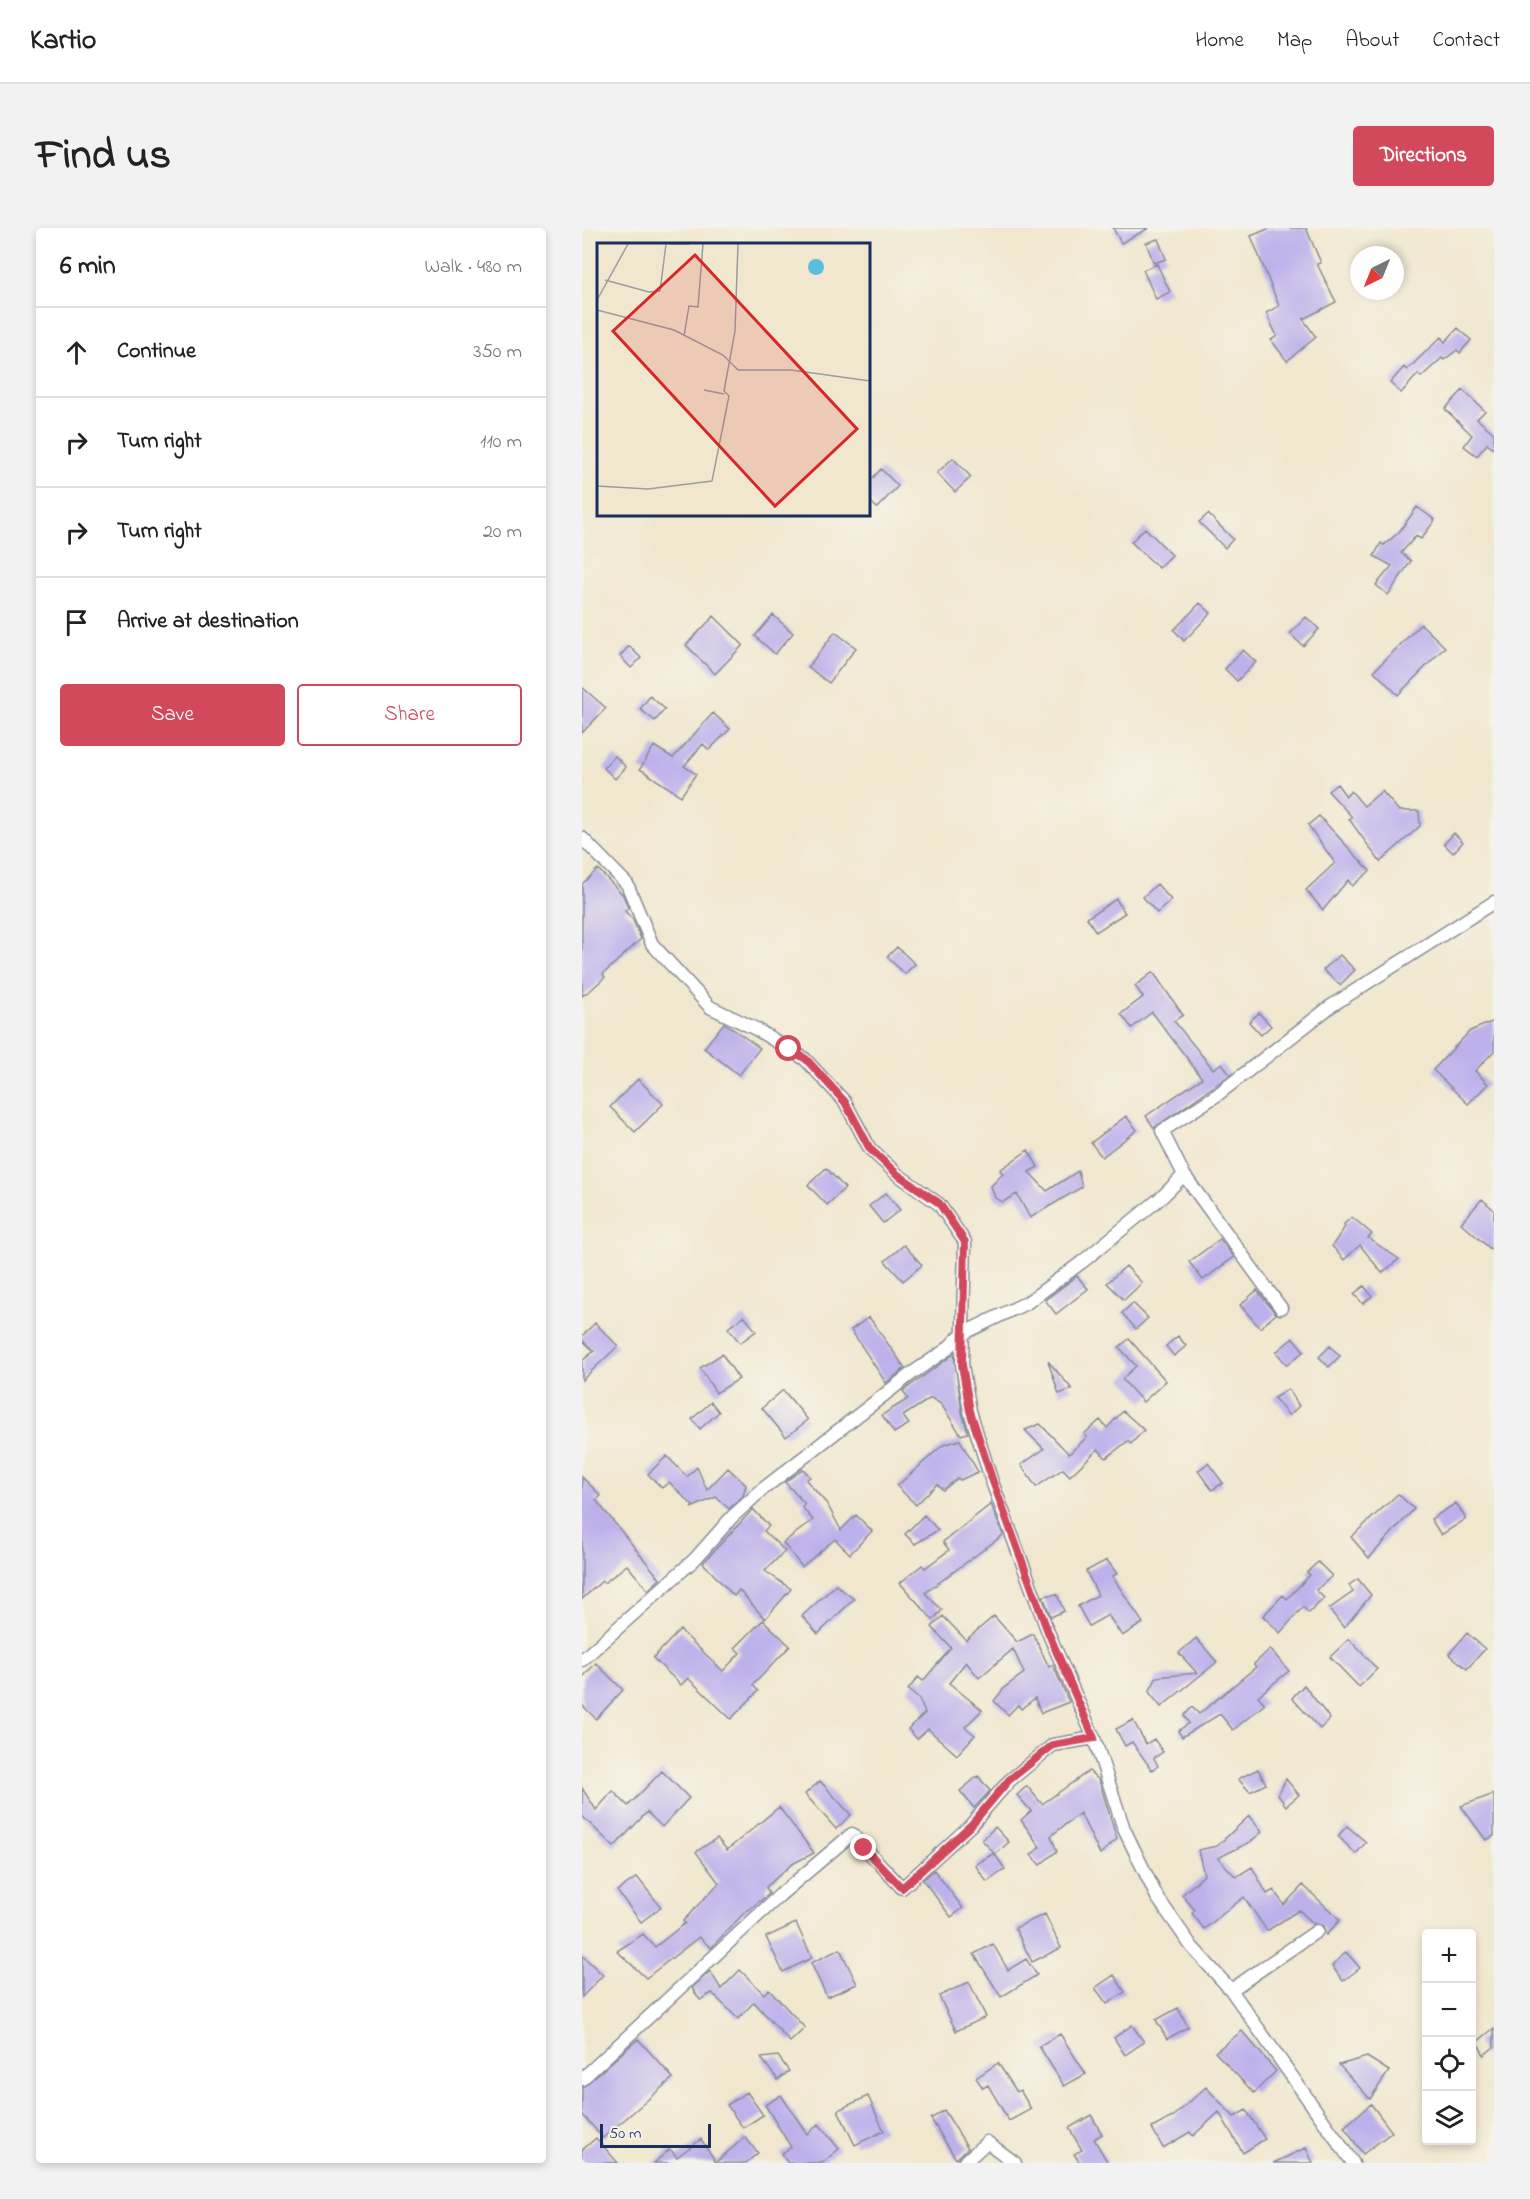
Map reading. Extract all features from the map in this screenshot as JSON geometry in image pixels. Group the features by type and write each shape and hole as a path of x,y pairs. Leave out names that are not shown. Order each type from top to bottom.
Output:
{"street":[{"path":"582,838 627,884 652,944 710,1007 756,1029 806,1059 845,1102 870,1149 897,1174 939,1203 965,1242 962,1365 970,1411 992,1479 1048,1632 1094,1738 1124,1829 1157,1897 1192,1947 1231,1990 1353,2163"},
{"path":"1281,1308 1184,1174 1162,1131 1217,1095 1331,1006 1494,902"},
{"path":"582,1660 695,1559 732,1517 763,1489 911,1374 946,1350 962,1334 1028,1302 1145,1211 1184,1174"},
{"path":"582,2079 780,1895 852,1834 902,1888 971,1825 1009,1780 1053,1745 1094,1738"},
{"path":"1231,1990 1317,1931"},
{"path":"964,2163 987,2142 1016,2163"}],"building":[{"path":"1113,228 1149,228 1121,243"},
{"path":"1270,228 1306,228 1321,263 1317,264 1336,302 1303,319 1316,337 1287,361 1271,340 1277,336 1266,313 1279,306 1251,236"},
{"path":"1158,239 1166,259 1154,263 1146,243"},
{"path":"1157,264 1170,292 1156,299 1143,270"},
{"path":"1458,328 1471,340 1460,353 1457,350 1444,360 1442,358 1421,377 1418,374 1401,393 1390,383 1404,367 1407,370 1441,337 1445,342"},
{"path":"1463,390 1485,411 1477,419 1494,433 1494,449 1487,444 1477,456 1464,446 1472,435 1445,409"},
{"path":"953,458 971,477 955,492 937,473"},
{"path":"881,469 898,486 877,508 870,501 870,481"},
{"path":"1417,507 1435,520 1421,539 1416,536 1401,553 1411,561 1388,595 1376,585 1392,566 1374,556 1381,543 1384,545 1399,532"},
{"path":"1208,514 1233,539 1225,548 1199,522"},
{"path":"1145,528 1172,555 1159,568 1131,542"},
{"path":"1200,603 1211,613 1184,641 1174,630"},
{"path":"773,615 793,633 775,654 755,636"},
{"path":"714,616 743,645 715,674 686,645"},
{"path":"1306,617 1319,629 1303,646 1290,634"},
{"path":"1421,624 1445,647 1398,695 1374,671"},
{"path":"835,632 856,648 829,683 808,667"},
{"path":"629,646 641,658 631,668 620,656"},
{"path":"1243,650 1256,662 1237,681 1225,669"},
{"path":"582,687 606,708 582,733"},
{"path":"650,696 665,709 655,721 640,709"},
{"path":"713,713 730,729 709,750 703,744 684,766 696,774 681,796 640,769 654,746 673,758"},
{"path":"615,756 626,767 615,779 604,768"},
{"path":"1337,784 1346,796 1351,791 1364,806 1382,791 1399,811 1419,811 1420,826 1380,862 1349,819 1352,817 1328,791"},
{"path":"1319,816 1370,871 1352,886 1348,880 1323,910 1306,890 1335,863 1308,825"},
{"path":"1454,833 1463,842 1453,853 1444,844"},
{"path":"598,869 623,895 628,908 625,911 633,920 641,939 603,974 605,977 582,996 582,884"},
{"path":"1157,884 1171,900 1157,913 1143,897"},
{"path":"1116,899 1125,913 1096,932 1087,918"},
{"path":"897,947 915,964 905,974 887,957"},
{"path":"1340,955 1355,970 1340,985 1323,970"},
{"path":"1153,972 1183,1015 1174,1021 1213,1069 1222,1063 1230,1075 1154,1128 1146,1116 1202,1078 1152,1012 1132,1028 1121,1014 1143,997 1135,986"},
{"path":"1259,1013 1271,1026 1261,1035 1249,1022"},
{"path":"1494,1021 1494,1051 1475,1071 1488,1084 1468,1104 1433,1070 1470,1031"},
{"path":"724,1023 760,1048 739,1075 704,1048"},
{"path":"638,1079 663,1104 635,1132 610,1107"},
{"path":"1126,1116 1137,1130 1102,1157 1091,1143"},
{"path":"1028,1150 1038,1167 1029,1172 1047,1191 1078,1171 1082,1187 1030,1218 1017,1194 1003,1202 995,1198 991,1186 1003,1174 1000,1170"},
{"path":"826,1168 845,1188 827,1205 808,1185"},
{"path":"886,1193 900,1210 883,1223 869,1206"},
{"path":"1482,1199 1494,1210 1494,1252 1461,1223"},
{"path":"1352,1217 1372,1234 1368,1238 1399,1259 1382,1273 1360,1245 1344,1260 1332,1246 1345,1227 1344,1224"},
{"path":"1220,1239 1234,1257 1203,1280 1189,1262"},
{"path":"904,1245 922,1265 903,1281 885,1261"},
{"path":"1126,1266 1142,1283 1124,1300 1107,1283"},
{"path":"1077,1276 1088,1289 1056,1314 1045,1300"},
{"path":"1364,1286 1372,1296 1363,1304 1354,1294"},
{"path":"1257,1290 1276,1314 1260,1328 1240,1305"},
{"path":"1133,1303 1148,1318 1136,1329 1122,1313"},
{"path":"744,1316 756,1331 740,1343 728,1328"},
{"path":"869,1317 905,1368 886,1383 851,1330"},
{"path":"595,1323 618,1346 582,1380 582,1361 594,1351 582,1340 582,1336"},
{"path":"1178,1336 1186,1346 1174,1356 1166,1346"},
{"path":"1293,1338 1304,1351 1287,1365 1276,1352"},
{"path":"1129,1339 1166,1381 1143,1402 1122,1379 1136,1366 1119,1347"},
{"path":"1330,1346 1340,1356 1329,1367 1319,1357"},
{"path":"722,1354 739,1379 716,1393 700,1368"},
{"path":"954,1354 962,1412 968,1433 961,1435 941,1404 931,1398 903,1416 909,1424 894,1433 882,1415 908,1399 903,1391"},
{"path":"1048,1361 1072,1389 1059,1394"},
{"path":"1288,1389 1299,1406 1289,1416 1274,1398"},
{"path":"783,1390 808,1420 786,1437 762,1408"},
{"path":"711,1402 719,1412 700,1429 692,1419"},
{"path":"1123,1411 1144,1430 1131,1444 1128,1441 1106,1458 1098,1449 1070,1476 1063,1469 1036,1487 1021,1465 1044,1449 1025,1430 1040,1424 1069,1454 1087,1437 1084,1434 1100,1420 1107,1428"},
{"path":"960,1440 978,1472 960,1480 958,1478 943,1490 937,1484 916,1505 897,1486 943,1445"},
{"path":"667,1456 687,1477 697,1467 707,1490 728,1468 746,1485 743,1496 729,1509 716,1497 691,1508 693,1506 669,1482 662,1488 648,1474"},
{"path":"1208,1463 1223,1483 1212,1490 1198,1471"},
{"path":"803,1469 810,1477 806,1480 827,1504 841,1530 856,1515 872,1531 850,1554 835,1539 802,1567 783,1543 813,1520 802,1507 805,1504 785,1482"},
{"path":"582,1477 601,1496 596,1500 660,1579 648,1590 627,1565 604,1583 602,1581 582,1599"},
{"path":"1398,1494 1414,1509 1369,1558 1351,1537"},
{"path":"1456,1503 1466,1519 1441,1535 1431,1519"},
{"path":"991,1504 1003,1535 925,1593 942,1610 933,1620 900,1583 922,1565 925,1568 949,1550 943,1542"},
{"path":"753,1509 769,1526 764,1531 785,1551 765,1571 791,1589 765,1619 739,1590 734,1596 703,1563"},
{"path":"924,1515 938,1530 915,1544 905,1534"},
{"path":"1107,1560 1117,1574 1112,1576 1143,1623 1122,1636 1108,1615 1089,1626 1078,1606 1098,1595 1086,1571"},
{"path":"1318,1562 1332,1576 1316,1590 1324,1598 1309,1613 1303,1607 1280,1633 1263,1616 1283,1595 1287,1599 1310,1575 1307,1572"},
{"path":"1358,1579 1371,1595 1344,1628 1329,1609 1353,1592 1349,1585"},
{"path":"836,1585 854,1599 818,1634 802,1616"},
{"path":"1057,1594 1064,1611 1051,1617 1043,1596"},
{"path":"943,1616 966,1640 994,1616 1017,1642 1033,1634 1049,1667 1053,1665 1069,1702 1041,1713 1035,1698 1021,1709 1018,1705 1008,1715 994,1701 1005,1687 1024,1673 1013,1649 979,1678 966,1662 949,1683 982,1710 965,1727 975,1735 957,1755 928,1729 917,1739 908,1729 925,1713 919,1699 908,1690 918,1677 923,1681 951,1648 932,1627"},
{"path":"763,1620 790,1646 753,1685 758,1691 731,1719 688,1678 681,1685 653,1658 680,1630 723,1671 740,1653 735,1648"},
{"path":"1467,1633 1485,1649 1467,1669 1449,1654"},
{"path":"1196,1638 1217,1662 1161,1707 1149,1692 1157,1677 1197,1673 1179,1653"},
{"path":"1349,1639 1377,1669 1359,1687 1330,1657"},
{"path":"1270,1649 1289,1671 1258,1696 1265,1704 1233,1730 1220,1714 1182,1737 1178,1731 1189,1723 1184,1716 1192,1707 1199,1714 1256,1667 1254,1664"},
{"path":"596,1663 623,1690 596,1719 582,1705 582,1678"},
{"path":"1304,1685 1330,1719 1320,1729 1292,1698"},
{"path":"1133,1720 1146,1744 1154,1739 1163,1752 1154,1758 1158,1766 1152,1770 1132,1742 1125,1746 1116,1729"},
{"path":"1258,1769 1266,1784 1250,1792 1238,1779"},
{"path":"662,1771 689,1798 662,1827 647,1812 614,1847 582,1816 582,1788 596,1810 613,1791 628,1806"},
{"path":"1089,1771 1099,1780 1117,1839 1100,1854 1080,1813 1051,1836 1057,1851 1040,1865 1031,1855 1040,1847 1021,1820 1031,1811 1017,1795 1027,1786 1042,1804"},
{"path":"978,1776 990,1791 974,1808 960,1791"},
{"path":"1286,1779 1299,1795 1286,1806 1278,1795"},
{"path":"820,1781 851,1815 836,1829 805,1794"},
{"path":"1494,1794 1494,1836 1486,1840 1461,1806"},
{"path":"779,1807 814,1853 792,1864 766,1887 769,1894 742,1915 711,1948 699,1937 646,1978 617,1951 643,1934 655,1947 685,1923 683,1921 719,1883 696,1852 717,1838 727,1850"},
{"path":"1249,1816 1262,1832 1250,1842 1218,1858 1236,1877 1252,1867 1267,1894 1274,1890 1284,1905 1303,1885 1340,1920 1326,1935 1323,1926 1314,1924 1299,1910 1267,1931 1244,1897 1204,1929 1192,1913 1195,1910 1182,1895 1204,1875 1198,1850 1217,1846"},
{"path":"1347,1826 1366,1842 1356,1854 1338,1836"},
{"path":"995,1827 1009,1842 995,1855 1005,1869 987,1882 975,1865 994,1853 982,1840"},
{"path":"934,1870 963,1908 951,1917 923,1880"},
{"path":"637,1877 661,1907 641,1922 617,1891"},
{"path":"1045,1914 1061,1948 1032,1962 1015,1928"},
{"path":"796,1923 812,1958 783,1972 766,1937"},
{"path":"993,1944 1008,1970 1026,1959 1037,1975 1001,1997 974,1954"},
{"path":"840,1949 857,1984 827,1997 811,1963"},
{"path":"1346,1952 1360,1968 1343,1981 1332,1966"},
{"path":"582,1955 603,1975 582,1997"},
{"path":"740,1970 764,1994 769,1989 805,2028 790,2042 754,2002 738,2019 712,1993 700,2000 692,1988 710,1971 721,1989"},
{"path":"1114,1975 1125,1992 1107,2004 1095,1988"},
{"path":"969,1982 986,2017 956,2031 939,1996"},
{"path":"1178,2008 1188,2027 1167,2039 1156,2020"},
{"path":"1132,2025 1144,2042 1125,2055 1114,2038"},
{"path":"1494,2028 1494,2047 1484,2055 1477,2042"},
{"path":"1242,2031 1276,2071 1254,2093 1215,2052"},
{"path":"1060,2034 1086,2074 1064,2086 1039,2046"},
{"path":"638,2039 673,2078 603,2138 582,2114 582,2088"},
{"path":"778,2056 789,2071 778,2080 761,2058"},
{"path":"1367,2057 1389,2071 1370,2099 1339,2065"},
{"path":"998,2063 1017,2092 1020,2090 1031,2109 1009,2121 988,2085 983,2088 976,2078"},
{"path":"1206,2087 1234,2117 1246,2110 1265,2139 1243,2153 1219,2112 1193,2136 1190,2132 1163,2148 1152,2128 1174,2116"},
{"path":"747,2092 763,2115 743,2128 727,2105"},
{"path":"781,2095 807,2134 819,2124 839,2149 822,2163 788,2163 781,2154 791,2147 765,2105"},
{"path":"868,2096 884,2131 855,2145 838,2110"},
{"path":"1371,2104 1392,2132 1363,2154 1344,2127"},
{"path":"944,2110 968,2148 956,2159 931,2119"},
{"path":"1091,2115 1102,2134 1094,2139 1108,2163 1080,2163 1074,2154 1082,2150 1069,2128"},
{"path":"745,2137 758,2153 746,2163 654,2163 670,2149 677,2157 701,2139 716,2162"},
{"path":"596,2138 618,2163 582,2163 582,2150"},
{"path":"1306,2148 1313,2163 1273,2163"}],"route":[{"path":"789,1049 806,1059 845,1102 870,1149 897,1174 939,1203 965,1242 962,1365 970,1411 992,1479 1048,1632 1094,1738 1053,1745 1009,1780 971,1825 902,1888 864,1848"}]}
